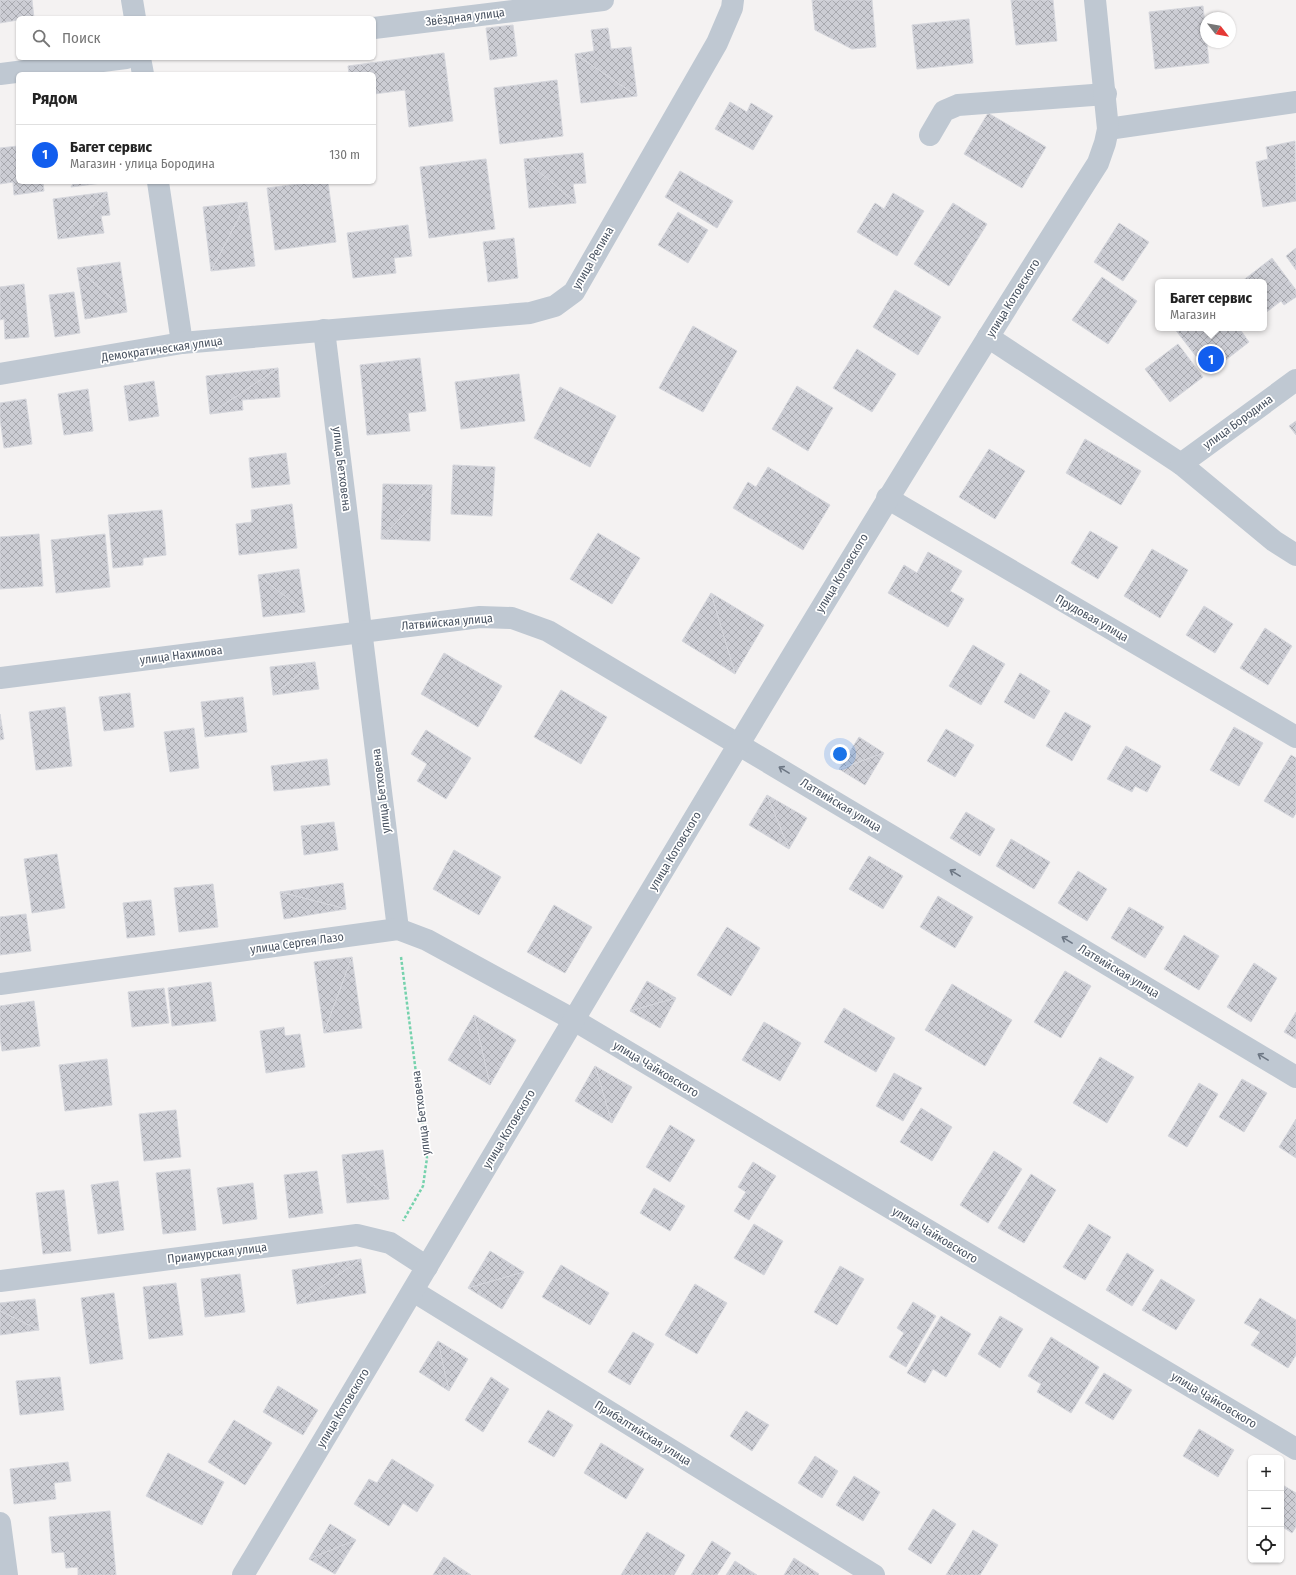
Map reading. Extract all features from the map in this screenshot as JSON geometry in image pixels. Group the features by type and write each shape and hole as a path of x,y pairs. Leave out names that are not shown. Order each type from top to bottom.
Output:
{"street":[{"path":"132,0 135,16"},
{"name":"Звёздная улица","path":"376,28 603,0"},
{"name":"улица Репина","path":"324,330 530,313 555,306 574,292 717,43 732,8 733,0"},
{"name":"улица Котовского","path":"243,1575 739,743 887,498 1098,163 1108,129 1106,94 1095,0"},
{"path":"0,74 110,60"},
{"path":"140,60 143,72"},
{"path":"930,135 944,111 958,104 1106,94"},
{"path":"1108,129 1296,102"},
{"path":"158,184 182,343"},
{"name":"Демократическая улица","path":"0,374 182,343 324,330"},
{"name":"улица Бетховена","path":"324,330 398,929"},
{"path":"988,337 1181,464 1274,541 1296,555"},
{"name":"улица Бородина","path":"1181,464 1296,380"},
{"name":"Прудовая улица","path":"887,498 1296,737"},
{"name":"Латвийская улица","path":"362,631 480,617 512,618 548,631 739,743 1296,1077"},
{"name":"улица Нахимова","path":"0,678 362,631"},
{"name":"улица Сергея Лазо","path":"0,984 398,929 427,940 574,1020"},
{"name":"улица Чайковского","path":"574,1020 1296,1449"},
{"name":"Приамурская улица","path":"0,1281 357,1235 390,1243 427,1267"},
{"name":"Прибалтийская улица","path":"413,1292 874,1575"},
{"path":"0,1523 7,1575"}],"path":[{"name":"улица Бетховена","path":"390,1243 423,1186 427,1158 398,929"}],"building":[{"path":"0,0 32,0 34,16 16,16 16,20 0,23"},
{"path":"812,0 872,0 876,47 852,49 815,30"},
{"path":"1011,0 1053,0 1057,41 1016,45"},
{"path":"1203,6 1204,12 1200,12 1200,48 1207,48 1209,63 1155,69 1149,12"},
{"path":"969,19 973,63 917,69 912,25"},
{"path":"513,25 517,56 490,60 486,28"},
{"path":"608,28 611,49 631,47 637,96 575,54 594,51 591,30"},
{"path":"444,53 453,121 409,127 405,90 376,94 376,72 349,72 348,66"},
{"path":"575,54 637,96 581,103"},
{"path":"557,80 563,136 500,144 494,88"},
{"path":"730,102 747,112 751,103 773,116 753,150 715,129"},
{"path":"988,113 1046,147 1022,188 964,154"},
{"path":"1295,141 1296,201 1263,207 1256,162 1268,159 1266,147"},
{"path":"16,146 16,184 43,184 44,191 14,195 13,182 0,184 0,148"},
{"path":"583,153 586,183 573,184 576,203 524,159"},
{"path":"486,159 495,229 429,238 420,167"},
{"path":"524,159 576,203 529,208"},
{"path":"680,171 733,201 717,228 665,197"},
{"path":"73,184 94,184 71,187"},
{"path":"298,184 328,184 336,242 275,250 267,188"},
{"path":"107,192 110,215 101,216 104,233 58,239"},
{"path":"107,192 58,239 53,199"},
{"path":"893,193 924,211 897,256 857,232 875,203 884,209"},
{"path":"247,202 255,266 211,271"},
{"path":"247,202 211,271 203,207"},
{"path":"953,203 987,224 949,286 914,264"},
{"path":"678,212 708,230 688,263 658,245"},
{"path":"1119,223 1149,242 1123,281 1094,262"},
{"path":"408,225 412,256 394,258 396,273 353,278 347,233"},
{"path":"514,238 518,278 488,282 483,242"},
{"path":"1296,248 1296,270 1286,256"},
{"path":"1272,258 1296,290 1296,297 1284,305 1281,301 1267,312 1267,279 1245,279"},
{"path":"120,262 127,312 77,268"},
{"path":"77,268 127,312 85,319"},
{"path":"1102,277 1137,301 1108,344 1072,320"},
{"path":"24,284 29,337 5,339 4,319 0,320 0,287"},
{"path":"895,290 941,317 918,355 873,327"},
{"path":"74,292 80,333 55,337 49,295"},
{"path":"693,326 737,351 703,412 659,388"},
{"path":"1176,331 1241,331 1249,342 1209,373"},
{"path":"1178,344 1203,377 1170,402 1145,369"},
{"path":"857,349 896,374 872,412 833,388"},
{"path":"420,358 426,411 408,413 410,431 367,435 360,365"},
{"path":"278,368 280,397 242,400 243,410 210,414"},
{"path":"278,368 210,414 206,376"},
{"path":"519,374 525,421 461,429 455,382"},
{"path":"154,381 159,416 129,421 124,386"},
{"path":"797,386 833,408 808,451 772,429"},
{"path":"560,387 616,416 590,467 534,438"},
{"path":"88,389 93,431 64,435 58,394"},
{"path":"26,399 32,444 4,448 0,418 0,403"},
{"path":"1296,421 1296,435 1289,426"},
{"path":"1085,439 1141,471 1121,505 1066,473"},
{"path":"989,449 1025,471 995,519 959,497"},
{"path":"286,453 290,484 252,488 249,458"},
{"path":"453,465 495,467 492,516 451,514"},
{"path":"768,467 830,505 803,550 733,508 748,482 756,487"},
{"path":"383,484 432,485 381,539"},
{"path":"432,485 430,541 381,539"},
{"path":"292,504 297,548 239,555 236,524 252,522 251,510"},
{"path":"162,510 166,555 143,558 143,565 113,568 108,515"},
{"path":"1090,531 1118,547 1098,579 1071,563"},
{"path":"598,533 640,558 612,604 570,579"},
{"path":"39,534 43,586 0,589 0,537"},
{"path":"105,534 110,587 56,593 51,540"},
{"path":"1152,549 1188,570 1160,618 1124,596"},
{"path":"928,552 962,571 950,591 964,599 948,627 888,593 904,565 917,573"},
{"path":"299,569 305,612 258,575"},
{"path":"258,575 305,612 263,617"},
{"path":"711,593 764,625 735,674"},
{"path":"711,593 735,674 682,641"},
{"path":"1204,606 1233,624 1215,653 1186,635"},
{"path":"1265,628 1292,646 1268,685 1240,668"},
{"path":"973,645 1005,664 981,705 949,686"},
{"path":"444,653 502,686 478,727 421,694"},
{"path":"315,662 319,689 273,695"},
{"path":"315,662 273,695 270,667"},
{"path":"1020,673 1050,691 1034,719 1004,702"},
{"path":"561,690 607,717 581,764 534,737"},
{"path":"130,693 134,727 104,731 99,697"},
{"path":"243,697 247,732 205,737 201,702"},
{"path":"65,707 72,766 36,770 29,712"},
{"path":"1065,712 1091,726 1072,761 1046,746"},
{"path":"0,714 4,739 0,740"},
{"path":"1234,727 1263,743 1239,786 1210,770"},
{"path":"194,728 199,768 170,772 164,732"},
{"path":"946,729 974,745 955,777 927,761"},
{"path":"426,730 471,758 446,799 417,781 427,764 411,754"},
{"path":"859,737 884,753 839,769"},
{"path":"1126,746 1161,766 1147,792 1135,786 1132,792 1107,779"},
{"path":"884,753 865,785 839,769"},
{"path":"1291,755 1296,758 1296,813 1293,818 1264,801"},
{"path":"327,759 330,785 274,791 271,766"},
{"path":"767,795 807,818 789,849"},
{"path":"767,795 789,849 749,825"},
{"path":"966,812 995,829 980,856 950,838"},
{"path":"334,822 338,850 304,855 301,826"},
{"path":"1011,839 1050,862 1034,889 996,866"},
{"path":"454,850 501,877 479,915 433,889"},
{"path":"57,854 65,908 32,913 24,859"},
{"path":"869,856 903,876 883,909 849,889"},
{"path":"1078,871 1107,889 1087,921 1058,903"},
{"path":"343,883 346,909 280,892"},
{"path":"213,884 218,927 179,932 174,888"},
{"path":"280,892 346,909 284,919"},
{"path":"938,896 973,917 955,948 920,927"},
{"path":"151,900 155,935 127,938 123,903"},
{"path":"554,905 592,927 565,973 527,952"},
{"path":"1129,907 1164,927 1145,958 1111,938"},
{"path":"26,914 31,951 0,955 0,917"},
{"path":"727,927 760,948 731,996 697,975"},
{"path":"1184,935 1219,956 1199,990 1164,969"},
{"path":"352,957 324,1033 314,962"},
{"path":"352,957 362,1028 324,1033"},
{"path":"1254,963 1277,978 1251,1022 1227,1007"},
{"path":"1065,971 1091,986 1061,1038 1034,1022"},
{"path":"647,981 676,998 630,1011"},
{"path":"211,982 216,1021 172,1026 168,988"},
{"path":"952,984 1012,1020 985,1066 925,1030"},
{"path":"164,988 169,1023 132,1027 128,992"},
{"path":"676,998 660,1028 630,1011"},
{"path":"34,1001 40,1046 2,1051 0,1036 0,1006"},
{"path":"844,1008 895,1038 876,1072 824,1042"},
{"path":"1296,1012 1296,1039 1284,1032"},
{"path":"474,1015 516,1040 490,1085"},
{"path":"474,1015 490,1085 448,1060"},
{"path":"764,1022 801,1043 780,1081 742,1060"},
{"path":"284,1027 285,1036 300,1034 305,1067 266,1073 260,1031"},
{"path":"1100,1057 1134,1077 1107,1123 1073,1103"},
{"path":"107,1059 112,1105 65,1111 59,1065"},
{"path":"595,1066 632,1087 612,1123"},
{"path":"595,1066 612,1123 575,1101"},
{"path":"894,1073 922,1088 903,1121 876,1106"},
{"path":"1242,1079 1267,1093 1244,1132 1219,1117"},
{"path":"1199,1083 1218,1094 1187,1147 1168,1136"},
{"path":"921,1108 952,1127 932,1161 900,1142"},
{"path":"176,1110 181,1157 144,1161 139,1114"},
{"path":"1296,1119 1296,1158 1279,1147"},
{"path":"670,1125 695,1140 670,1182 646,1167"},
{"path":"383,1150 389,1199 342,1155"},
{"path":"994,1151 1022,1169 988,1223 960,1205"},
{"path":"342,1155 389,1199 347,1203"},
{"path":"753,1162 776,1176 749,1220 734,1211 746,1192 738,1187"},
{"path":"190,1169 196,1230 163,1234 156,1173"},
{"path":"317,1171 323,1213 289,1218 284,1175"},
{"path":"1031,1174 1056,1190 1024,1243 998,1228"},
{"path":"118,1181 124,1230 98,1234 91,1185"},
{"path":"253,1183 257,1219 223,1224 217,1188"},
{"path":"654,1188 685,1206 670,1231 640,1213"},
{"path":"64,1190 71,1251 43,1254 36,1193"},
{"path":"754,1224 783,1241 764,1275 734,1258"},
{"path":"1089,1224 1111,1237 1085,1280 1063,1267"},
{"path":"490,1251 524,1272 468,1288"},
{"path":"1127,1253 1154,1270 1132,1306 1106,1290"},
{"path":"361,1259 297,1304 292,1270"},
{"path":"361,1259 366,1293 297,1304"},
{"path":"561,1265 609,1293 590,1325 542,1297"},
{"path":"840,1266 864,1279 837,1325 814,1312"},
{"path":"524,1272 502,1309 468,1288"},
{"path":"240,1274 245,1312 205,1317 201,1279"},
{"path":"1161,1279 1195,1300 1176,1330 1142,1310"},
{"path":"176,1283 183,1335 149,1339 143,1287"},
{"path":"695,1284 727,1303 697,1354 665,1335"},
{"path":"114,1293 123,1359 90,1364 81,1298"},
{"path":"1260,1298 1296,1320 1296,1355 1288,1368 1251,1345 1260,1332 1244,1323"},
{"path":"35,1299 39,1330 0,1311 0,1303"},
{"path":"913,1302 936,1316 906,1367 889,1357 904,1333 897,1328"},
{"path":"0,1311 39,1330 0,1335"},
{"path":"941,1316 971,1334 946,1377 933,1369 925,1383 907,1373"},
{"path":"1000,1316 1023,1329 1000,1368 978,1354"},
{"path":"633,1332 654,1344 630,1385 608,1372"},
{"path":"1051,1337 1099,1367 1071,1413 1037,1392 1041,1384 1028,1376"},
{"path":"438,1341 449,1391 419,1372"},
{"path":"438,1341 468,1359 449,1391"},
{"path":"1104,1373 1132,1390 1113,1420 1085,1403"},
{"path":"60,1377 64,1410 20,1415 16,1381"},
{"path":"491,1377 509,1389 483,1432 465,1420"},
{"path":"278,1386 318,1410 303,1435 263,1412"},
{"path":"548,1410 573,1425 554,1457 528,1442"},
{"path":"746,1411 769,1425 752,1451 730,1436"},
{"path":"234,1420 272,1443 245,1485 208,1462"},
{"path":"1199,1429 1234,1450 1218,1477 1183,1456"},
{"path":"601,1443 644,1469 626,1499 584,1473"},
{"path":"168,1453 224,1482 202,1525 146,1496"},
{"path":"815,1456 838,1471 822,1498 798,1483"},
{"path":"392,1459 434,1485 417,1512 403,1503 389,1526 354,1504 369,1479 377,1483"},
{"path":"68,1462 71,1481 54,1483 56,1499 14,1504 10,1469"},
{"path":"854,1476 880,1492 863,1521 836,1505"},
{"path":"1284,1486 1296,1493 1296,1527 1292,1533 1284,1528"},
{"path":"933,1509 956,1524 931,1564 908,1549"},
{"path":"110,1511 116,1575 78,1575 78,1567 66,1568 64,1552 52,1553 49,1517"},
{"path":"330,1524 356,1540 309,1559"},
{"path":"973,1530 998,1545 980,1575 946,1575"},
{"path":"647,1532 685,1555 674,1575 621,1575"},
{"path":"356,1540 335,1574 309,1559"},
{"path":"712,1541 731,1553 717,1575 691,1575"},
{"path":"444,1557 471,1575 433,1575"},
{"path":"794,1558 819,1574 784,1575"},
{"path":"735,1561 757,1575 726,1575"}],"place":[{"name":"Багет сервис","path":"1211,359"}]}
